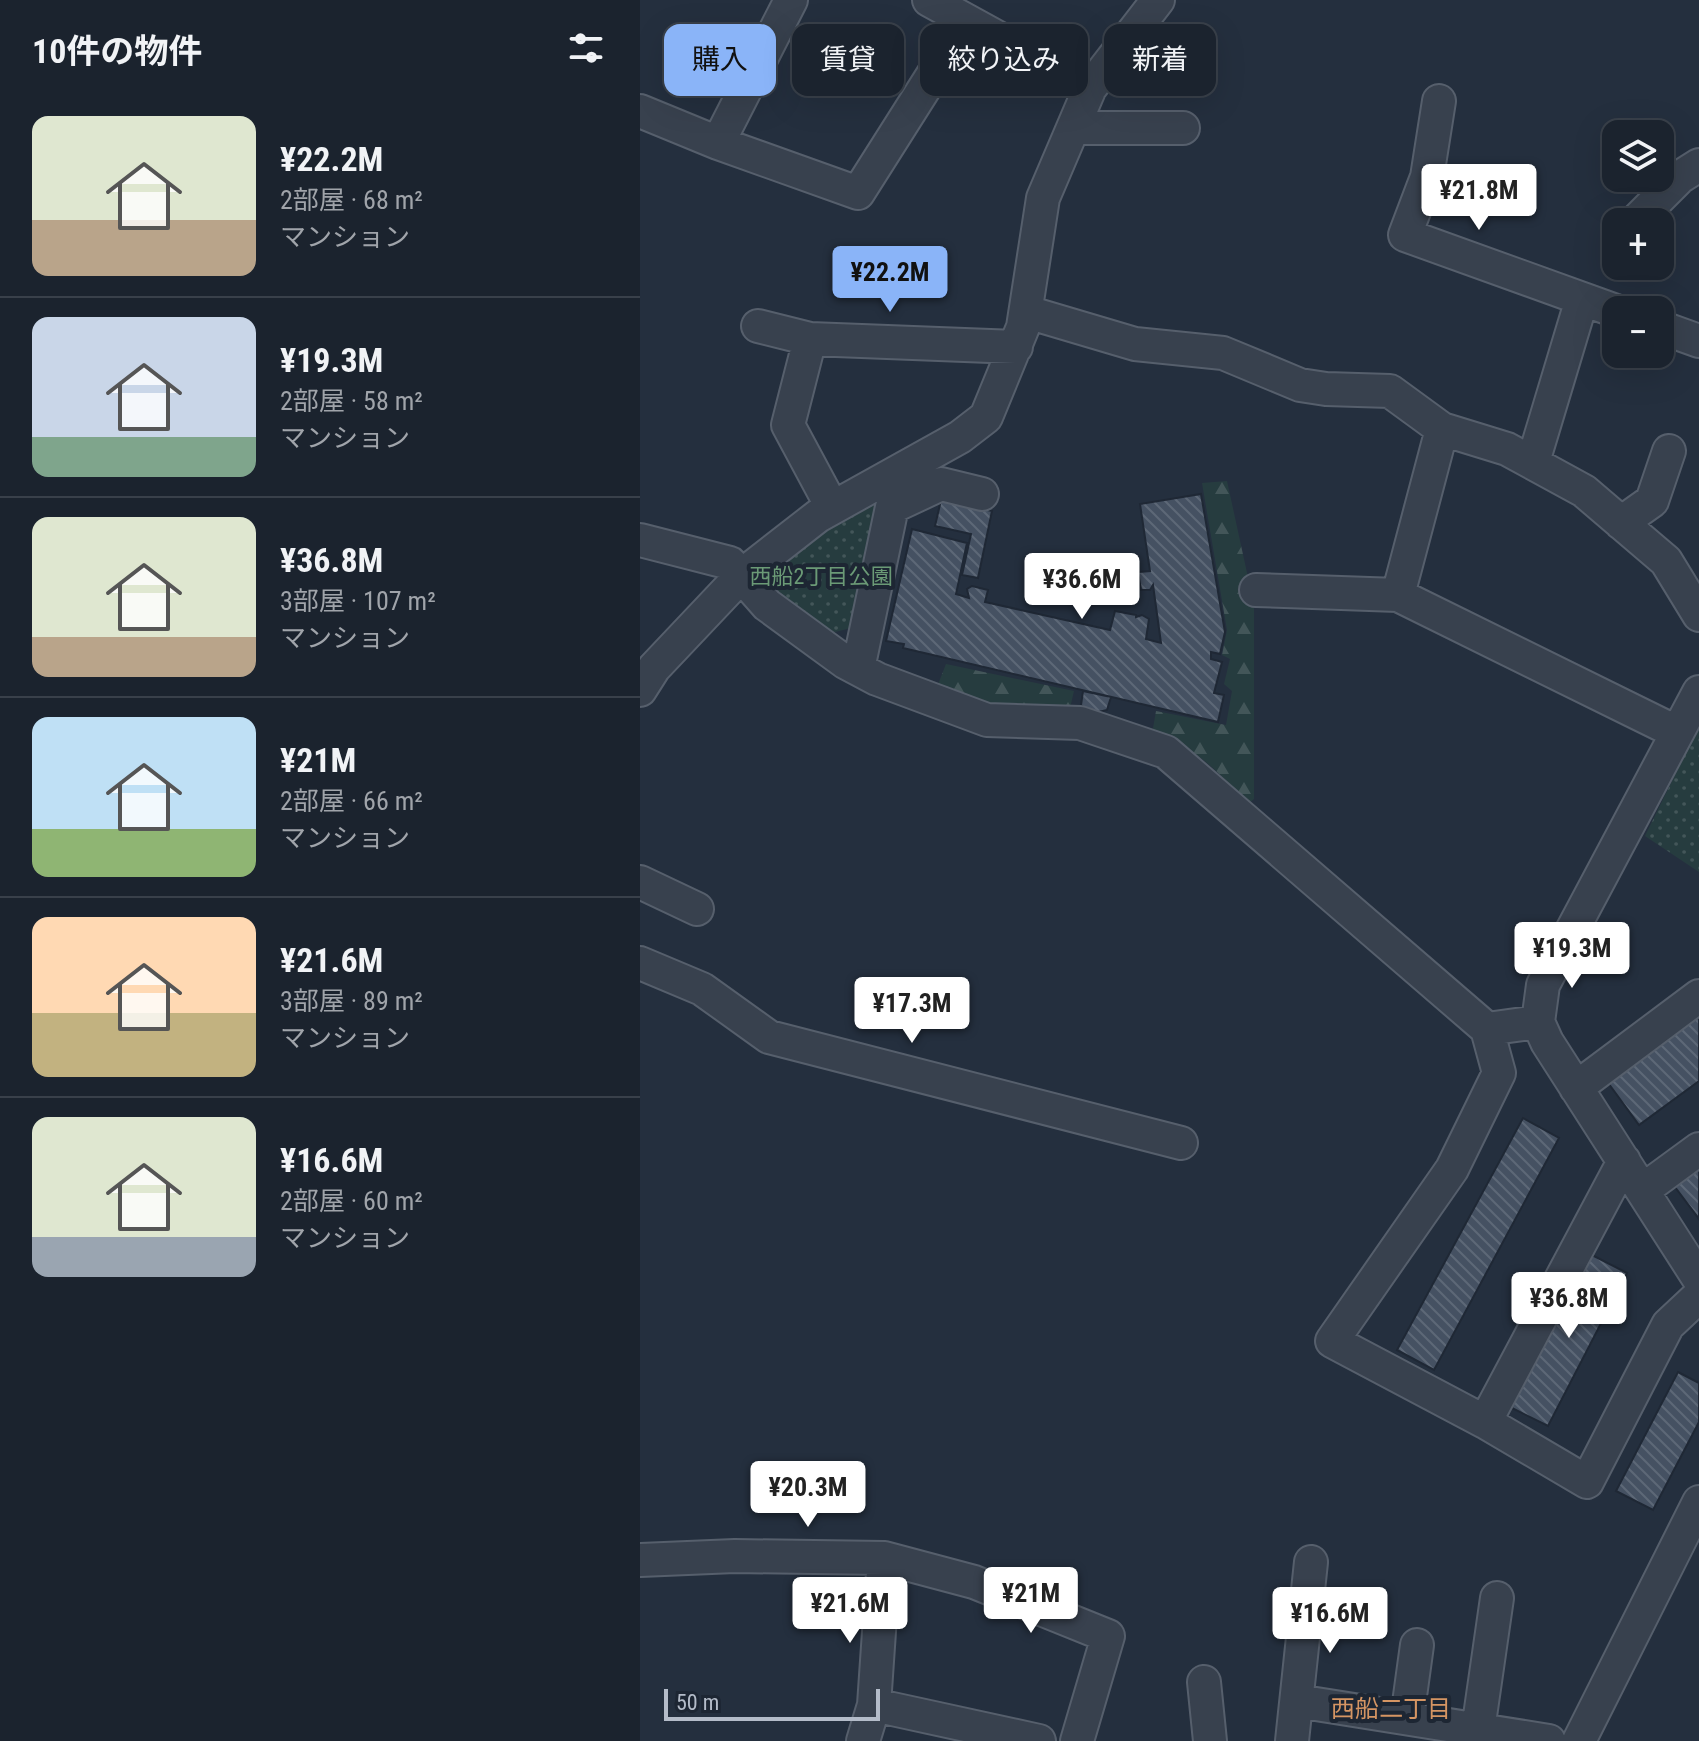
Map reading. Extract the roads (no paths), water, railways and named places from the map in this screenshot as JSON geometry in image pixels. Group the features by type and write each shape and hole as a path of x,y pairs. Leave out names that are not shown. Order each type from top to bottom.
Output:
{"street":[{"path":"718,143 791,0"},
{"path":"929,0 1090,88"},
{"path":"641,686 654,668 741,576 832,507 960,437 986,417 1016,347 1027,312 1043,198 1090,88 1158,0"},
{"path":"640,111 718,143 858,193 967,21"},
{"path":"1439,101 1427,177 1405,235 1602,306"},
{"path":"1073,128 1183,128"},
{"path":"1649,208 1680,177 1699,165"},
{"path":"1533,462 1582,299"},
{"path":"1027,312 1135,344 1223,353 1300,385 1390,391 1442,429 1507,449 1584,491 1666,561 1699,615"},
{"path":"758,326 810,339 1016,347"},
{"path":"1674,332 1699,341"},
{"path":"810,339 788,425 832,507"},
{"path":"1398,595 1442,429"},
{"path":"1621,523 1652,501 1669,451"},
{"path":"858,669 892,507 941,484 982,494"},
{"path":"640,540 730,563 767,605 877,679 987,720 1080,723 1166,752 1487,1029 1499,1073 1452,1169 1332,1341 1485,1422 1587,1482 1668,1325 1699,1296"},
{"path":"1256,590 1398,595 1676,732"},
{"path":"1699,692 1543,985 1538,1022 1547,1042 1699,1279"},
{"path":"640,882 697,909"},
{"path":"640,963 702,989 769,1037 1181,1143"},
{"path":"1576,1088 1699,996"},
{"path":"1487,1029 1538,1022"},
{"path":"1643,1190 1699,1149"},
{"path":"1485,1422 1624,1161"},
{"path":"1579,1741 1699,1502"},
{"path":"640,1560 735,1556 884,1558 974,1582 1108,1636 1077,1741"},
{"path":"863,1741 874,1705 884,1558"},
{"path":"1292,1741 1311,1562"},
{"path":"1478,1730 1497,1598"},
{"path":"1407,1718 1417,1645"},
{"path":"1204,1682 1210,1741"},
{"path":"1297,1701 1549,1741"},
{"path":"874,1705 1039,1741"}],"district":[{"name":"西船二丁目","path":"1391,1709"}],"park label":[{"name":"西船2丁目公園","path":"821,576"}]}
